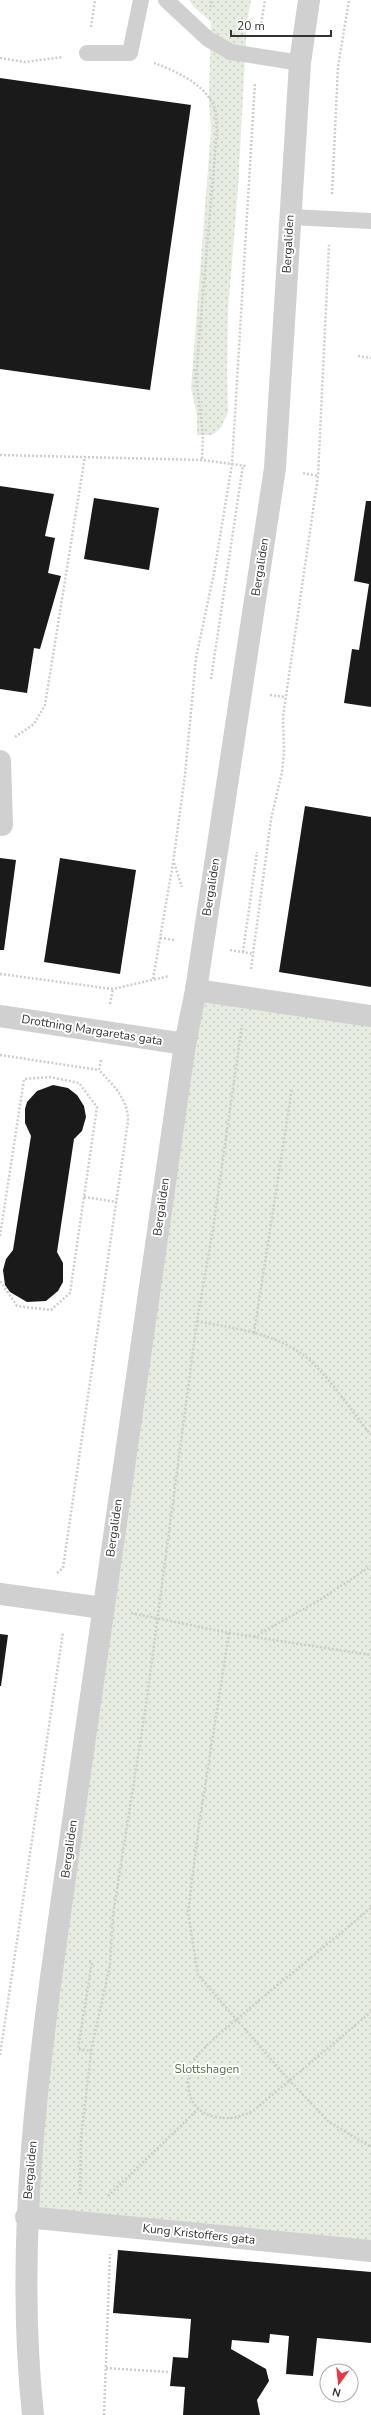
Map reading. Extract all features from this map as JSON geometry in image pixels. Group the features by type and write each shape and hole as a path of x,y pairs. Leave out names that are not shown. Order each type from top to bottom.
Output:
{"street":[{"name":"Bergaliden","path":"33,2415 27,2362 26,2217 36,2107 54,1956 185,1044 196,990 275,468 300,63 309,0"},
{"path":"0,761 2,825"},
{"path":"196,990 371,1016"},
{"name":"Drottning Margaretas gata","path":"0,1016 185,1044"},
{"path":"0,1594 103,1608"},
{"name":"Kung Kristoffers gata","path":"26,2217 371,2251"}],"lane":[{"path":"87,53 130,53 140,0"},
{"path":"166,0 208,39 231,52 300,63"},
{"path":"290,218 371,221"}],"path":[{"path":"0,58 25,62 87,53 95,0"},
{"path":"153,979 173,863 185,775 196,658 214,573 232,464 256,56 265,0"},
{"path":"80,2223 81,2144 91,2051 110,1965 113,1915 157,1618 197,1321 213,1229 271,819 282,772 285,697 318,476 338,67 349,0"},
{"path":"130,53 170,69 200,87 215,109 217,131 196,376 203,435 202,460"},
{"path":"358,356 371,358"},
{"path":"0,455 202,460 232,464"},
{"path":"11,739 34,724 45,706 85,456"},
{"path":"211,679 243,465"},
{"path":"270,694 285,697"},
{"path":"244,952 257,852"},
{"path":"99,1070 113,989"},
{"path":"0,1055 99,1070 112,1084 128,1107 124,1156 63,1568 47,1582 44,1600"},
{"path":"0,1236 24,1079 50,1077 79,1083 97,1107 70,1293 51,1310 17,1306 0,1281"},
{"path":"254,1333 292,1088"},
{"path":"84,1197 117,1202"},
{"path":"197,1321 254,1333 283,1343 314,1364 371,1435"},
{"path":"254,1637 318,1601 371,1566"},
{"path":"103,1608 229,1633 371,1654"},
{"path":"0,2055 63,1632"},
{"path":"229,1633 199,1825 188,1912 198,1975 289,2080 329,2122 371,2147"},
{"path":"371,1908 237,2020 196,2057 190,2069 188,2084 190,2099 198,2109 209,2115 222,2119 238,2119 253,2111 371,2012"},
{"path":"89,1961 92,1962 78,2049 91,2051"},
{"path":"80,2223 198,2109"},
{"path":"104,2415 110,2250"},
{"path":"106,2368 168,2372"}],"green space":[{"path":"189,0 251,0 247,22 238,188 228,311 228,412 221,428 212,435 197,435 197,415 191,388 211,130 209,100 211,22 194,7"},
{"name":"Slottshagen","path":"199,992 371,1016 371,2251 26,2217"}],"building":[{"path":"0,78 191,105 150,390 0,369"},
{"path":"0,486 54,494 45,536 55,538 48,573 61,576 40,649 34,648 27,693 0,689"},
{"path":"94,498 159,508 149,570 84,559"},
{"path":"366,501 371,501 371,707 344,703 352,649 359,650 369,584 354,581"},
{"path":"305,806 371,817 371,987 279,972"},
{"path":"0,858 16,860 4,950 0,950"},
{"path":"60,858 136,870 120,974 44,962"},
{"path":"53,1085 68,1088 77,1095 84,1106 86,1117 82,1131 74,1139 57,1252 63,1263 63,1282 58,1291 46,1301 27,1302 10,1292 5,1285 3,1270 6,1259 13,1250 31,1136 25,1123 25,1109 27,1102 37,1091"},
{"path":"0,1634 8,1635 1,1686 0,1686"},
{"path":"118,2250 371,2272 371,2343 317,2338 313,2376 286,2374 289,2336 270,2334 269,2343 232,2340 231,2349 266,2369 269,2381 257,2400 260,2415 183,2415 185,2387 170,2386 173,2357 188,2358 191,2319 113,2313"}]}
